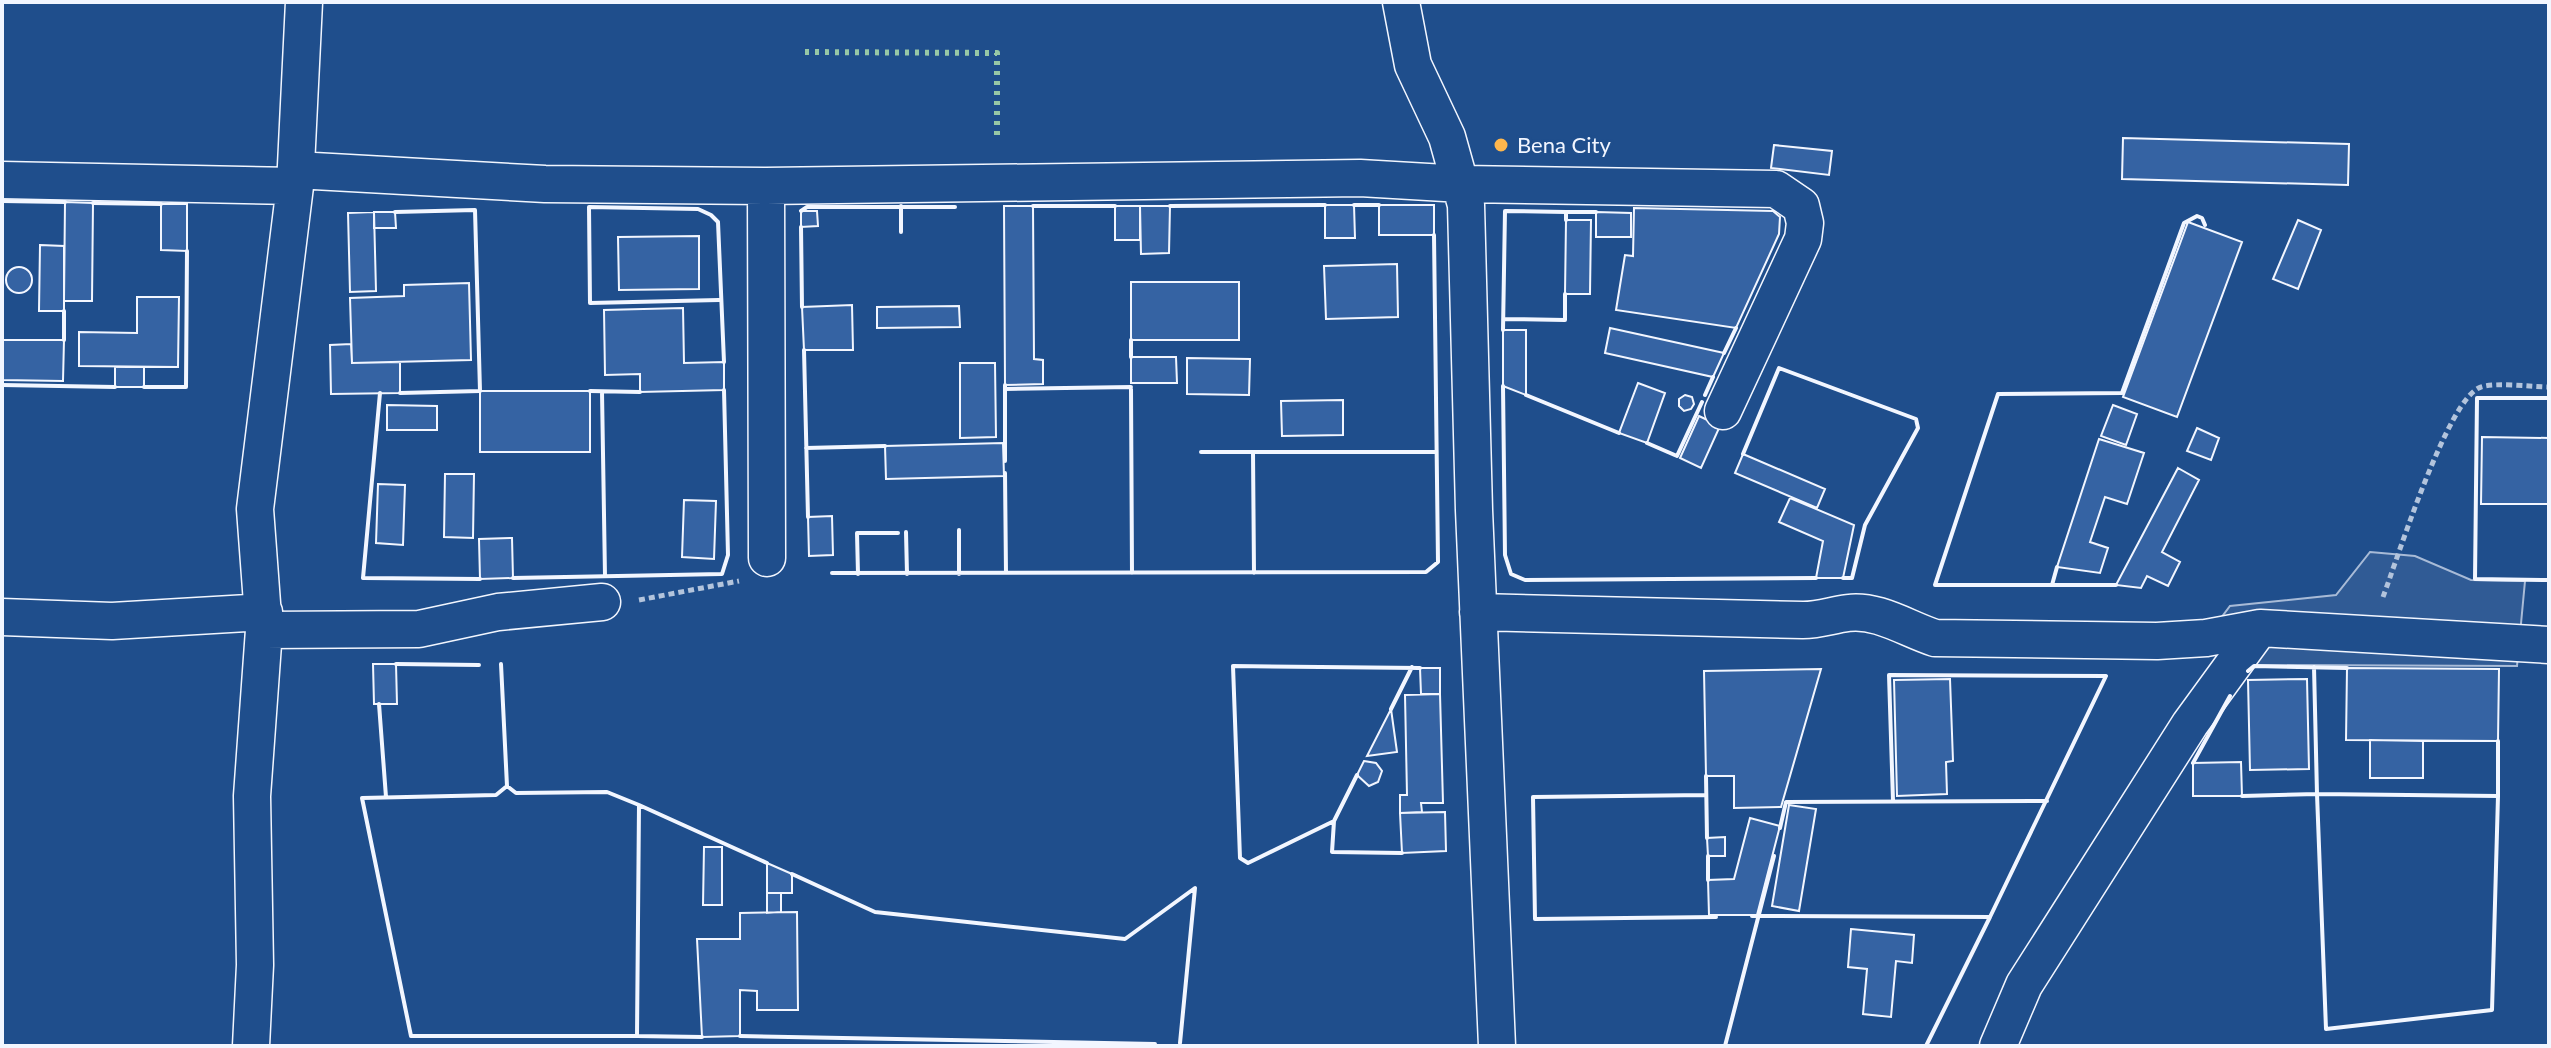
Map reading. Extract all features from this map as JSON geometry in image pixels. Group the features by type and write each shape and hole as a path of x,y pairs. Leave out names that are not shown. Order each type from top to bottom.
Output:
{"street":[{"path":"251,1046 255,965 252,796 264,621 255,509 295,178 304,2"},
{"path":"1401,2 1413,65 1447,137 1466,205 1478,612 1497,1046"},
{"path":"2,180 295,178 766,186 1360,178 1462,184 1756,186 1776,189 1801,206 1805,223 1798,253 1723,411"},
{"path":"766,186 767,558"},
{"path":"2,617 264,621 419,629 498,612 602,602"},
{"path":"1478,612 1803,620 1827,620 1849,613 1892,619 1909,630 1935,638 2157,641 2206,638 2260,628 2549,645"},
{"path":"1998,1046 2024,985 2190,724 2260,628"}],"path":[{"path":"2367,634 2439,448 2464,400 2481,387 2549,387"},
{"path":"602,602 655,599 714,588 747,578 767,558"}],"shaded area":[{"path":"2370,552 2415,556 2471,580 2525,581 2517,666 2254,665 2206,638 2230,606 2336,595"}],"building":[{"path":"2123,138 2349,144 2348,185 2122,179"},
{"path":"1774,145 1832,151 1829,175 1771,168"},
{"path":"65,202 93,203 92,301 64,301"},
{"path":"161,204 187,204 187,251 161,250"},
{"path":"1325,205 1354,205 1355,238 1325,238"},
{"path":"1379,205 1434,205 1434,235 1379,235"},
{"path":"1004,206 1033,206 1034,359 1043,360 1043,384 1005,385"},
{"path":"1115,206 1140,206 1140,240 1115,240"},
{"path":"1140,206 1170,206 1169,253 1141,254"},
{"path":"1634,208 1773,211 1780,217 1779,234 1736,328 1616,310 1625,255 1633,256"},
{"path":"801,211 817,211 818,226 801,227"},
{"path":"374,212 395,212 396,228 374,228"},
{"path":"374,212 376,291 350,292 348,213"},
{"path":"1596,212 1631,213 1631,237 1596,237"},
{"path":"1566,220 1591,220 1590,294 1565,294"},
{"path":"2298,220 2321,230 2298,289 2273,279"},
{"path":"2188,222 2242,242 2177,417 2123,397"},
{"path":"699,236 699,289 619,290 618,237"},
{"path":"40,245 64,246 64,311 39,311"},
{"path":"1397,264 1398,317 1326,319 1324,266"},
{"path":"19,267 28,271 32,280 28,289 19,293 10,289 6,280 10,271"},
{"path":"1131,282 1239,282 1239,340 1131,340"},
{"path":"469,283 471,360 352,363 350,298 404,296 404,285"},
{"path":"137,297 179,297 178,367 79,366 79,332 137,333"},
{"path":"852,305 853,350 804,350 802,307"},
{"path":"959,306 960,327 877,328 877,307"},
{"path":"683,308 684,363 724,362 724,390 640,392 640,374 605,375 604,310"},
{"path":"1610,328 1724,353 1713,377 1605,353"},
{"path":"1503,330 1526,330 1526,395 1503,386"},
{"path":"2,340 64,340 63,381 2,380"},
{"path":"351,344 352,363 400,362 400,393 331,394 330,345"},
{"path":"1131,357 1176,357 1177,383 1131,383"},
{"path":"1187,358 1250,359 1249,395 1187,394"},
{"path":"960,363 995,363 996,437 960,438"},
{"path":"115,367 144,367 144,387 115,387"},
{"path":"1638,383 1665,393 1647,443 1619,433"},
{"path":"480,391 590,391 590,452 480,452"},
{"path":"1685,395 1692,397 1694,404 1684,411 1679,406 1679,399"},
{"path":"1343,400 1343,435 1282,436 1281,401"},
{"path":"387,405 437,406 437,430 387,430"},
{"path":"2113,405 2137,414 2126,445 2101,436"},
{"path":"1699,416 1720,426 1701,468 1680,458"},
{"path":"2197,428 2219,438 2211,460 2187,451"},
{"path":"2482,437 2549,438 2549,504 2481,504"},
{"path":"2099,439 2144,453 2127,504 2105,497 2090,542 2108,548 2100,573 2057,567"},
{"path":"1003,443 1004,476 886,479 885,446"},
{"path":"1743,454 1825,489 1817,508 1735,473"},
{"path":"2178,468 2199,480 2162,552 2180,562 2168,586 2147,576 2141,588 2116,585"},
{"path":"445,474 474,474 473,538 444,537"},
{"path":"378,484 405,485 403,545 376,543"},
{"path":"1790,498 1854,525 1843,578 1816,578 1823,541 1779,522"},
{"path":"684,500 716,501 714,559 682,557"},
{"path":"832,516 833,555 809,556 808,517"},
{"path":"512,538 513,578 480,579 479,539"},
{"path":"373,664 396,664 397,704 374,704"},
{"path":"1420,668 1440,668 1440,694 1421,694"},
{"path":"2347,668 2499,669 2498,741 2346,740"},
{"path":"1821,669 1781,807 1734,808 1734,776 1706,776 1704,671"},
{"path":"1950,679 1953,761 1946,762 1947,794 1897,796 1894,680"},
{"path":"2307,679 2309,769 2250,770 2248,680"},
{"path":"1440,694 1443,803 1421,803 1422,812 1400,813 1400,795 1407,795 1405,695"},
{"path":"1391,709 1397,752 1367,756"},
{"path":"2370,740 2423,741 2423,778 2370,778"},
{"path":"1364,761 1376,763 1382,771 1378,782 1369,786 1357,775"},
{"path":"2241,762 2242,796 2193,796 2193,763"},
{"path":"1789,805 1816,809 1799,911 1772,906"},
{"path":"1445,812 1446,851 1402,853 1400,813"},
{"path":"1750,818 1780,826 1757,915 1709,915 1708,880 1734,879"},
{"path":"1725,837 1725,856 1708,856 1707,838"},
{"path":"704,847 722,847 722,905 703,905"},
{"path":"767,863 792,874 792,893 767,893"},
{"path":"767,893 781,893 781,912 767,913"},
{"path":"797,912 798,1010 757,1010 757,991 740,990 740,1036 702,1037 697,939 740,939 740,913"},
{"path":"1851,929 1914,935 1912,963 1896,961 1891,1017 1863,1014 1867,969 1848,967"}],"hedge":[{"path":"805,52 997,53 997,136"}],"wall":[{"path":"2,201 65,202"},
{"path":"93,203 161,204"},
{"path":"1170,206 1325,205"},
{"path":"1354,205 1379,205"},
{"path":"901,206 901,232"},
{"path":"1033,206 1115,206"},
{"path":"719,300 590,303 589,207 698,209 718,222 724,362"},
{"path":"801,211 807,207 955,207"},
{"path":"395,212 475,210 480,391 400,393"},
{"path":"1503,330 1505,211 1566,212 1566,220"},
{"path":"1566,212 1596,212"},
{"path":"2116,585 1935,585 1998,394 2122,393 2184,223 2197,216 2202,218 2205,225"},
{"path":"801,227 802,307"},
{"path":"832,573 1426,572 1438,562 1434,235"},
{"path":"144,387 186,387 187,251"},
{"path":"1503,319 1565,320 1565,294"},
{"path":"64,311 64,340"},
{"path":"1724,353 1736,328"},
{"path":"1131,340 1131,357"},
{"path":"804,350 808,517"},
{"path":"1743,454 1779,368 1916,419 1918,428 1865,525 1852,578 1843,578"},
{"path":"1705,395 1713,377"},
{"path":"2,385 115,387"},
{"path":"1005,385 1005,461"},
{"path":"1503,386 1505,555 1511,574 1525,580 1816,578"},
{"path":"1005,389 1131,387"},
{"path":"1131,389 1132,573"},
{"path":"513,578 722,574 728,555 724,390"},
{"path":"590,391 640,392"},
{"path":"602,392 605,576"},
{"path":"380,393 363,578 480,579"},
{"path":"1526,395 1619,433"},
{"path":"2549,398 2477,398 2475,579 2549,580"},
{"path":"1647,443 1677,456 1702,402"},
{"path":"806,448 885,446"},
{"path":"1201,452 1435,452"},
{"path":"1253,452 1254,573"},
{"path":"1005,473 1006,573"},
{"path":"959,530 959,574"},
{"path":"906,532 907,574"},
{"path":"858,574 857,533 898,533"},
{"path":"2052,585 2057,567"},
{"path":"396,664 479,665"},
{"path":"501,664 507,786 496,795 362,798 411,1036 637,1036"},
{"path":"1334,821 1248,863 1240,858 1233,666 1420,668"},
{"path":"2248,671 2254,666 2347,668"},
{"path":"1391,709 1412,667"},
{"path":"2242,796 2317,794 2314,667"},
{"path":"1752,916 1990,917 2106,676 1889,675 1893,801"},
{"path":"2193,763 2230,696"},
{"path":"379,704 386,797"},
{"path":"2498,741 2498,796"},
{"path":"1357,775 1334,821 1332,852 1402,853"},
{"path":"1706,776 1707,838"},
{"path":"507,786 516,793 607,792 639,805"},
{"path":"2317,794 2498,796 2492,1010 2326,1029 2317,794"},
{"path":"1706,795 1533,797 1535,919 1716,917"},
{"path":"1780,828 1786,802 2047,801"},
{"path":"702,1037 637,1036 639,805 767,863"},
{"path":"1708,856 1708,880"},
{"path":"1725,1046 1774,856"},
{"path":"792,874 875,912 1125,939 1195,888 1180,1043"},
{"path":"1926,1046 1990,917"},
{"path":"740,1036 1155,1044"}],"place":[{"name":"Bena City","path":"1501,145"}]}
